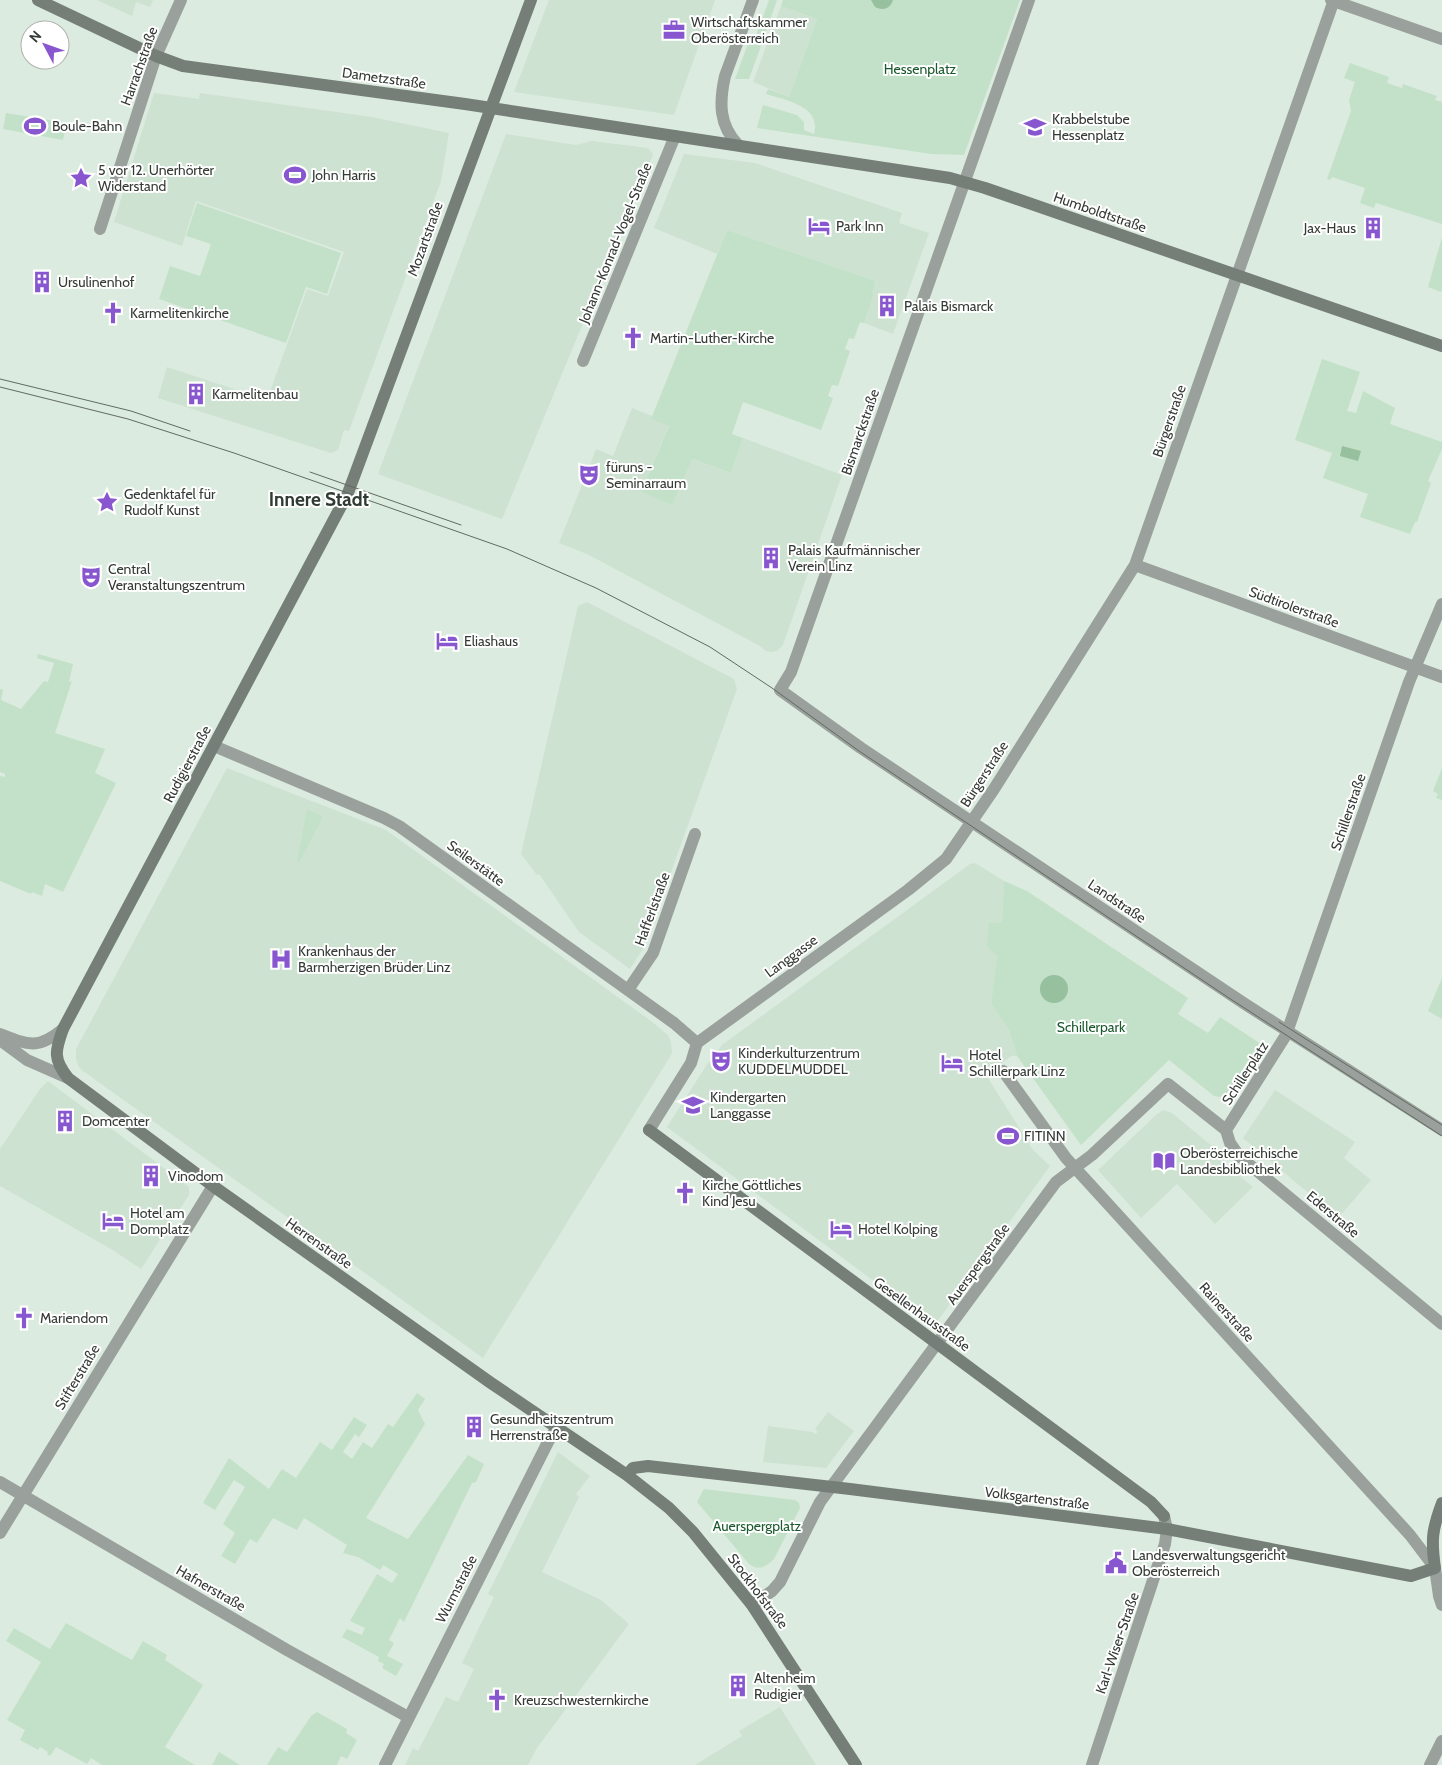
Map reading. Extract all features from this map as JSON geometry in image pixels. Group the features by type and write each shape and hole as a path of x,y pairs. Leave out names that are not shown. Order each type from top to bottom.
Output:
{"street":[{"name":"Dametzstraße","path":"38,0 156,56 184,66 490,108 738,145"},
{"name":"Harrachstraße","path":"100,229 156,56 181,0"},
{"name":"Mozartstraße","path":"349,489 531,0"},
{"path":"738,145 725,129 723,119 723,87 725,76 753,0"},
{"path":"963,182 1029,0"},
{"path":"1333,0 1442,39"},
{"name":"Bürgerstraße","path":"972,821 1135,565 1333,0"},
{"name":"Johann-Konrad-Vogel-Straße","path":"583,361 675,136"},
{"name":"Humboldtstraße","path":"738,145 950,178 1442,346"},
{"name":"Bismarckstraße","path":"780,690 791,672 963,182"},
{"name":"Rudigierstraße","path":"56,1054 63,1030 349,489"},
{"name":"Südtirolerstraße","path":"1135,565 1442,677"},
{"name":"Schillerstraße","path":"1287,1031 1415,668 1442,604"},
{"name":"Landstraße","path":"780,690 861,748 1287,1031 1442,1130"},
{"name":"Seilerstätte","path":"214,746 399,826 674,1023 697,1043"},
{"name":"Langgasse","path":"697,1043 908,890 946,859 972,821"},
{"name":"Hafferlstraße","path":"628,990 653,953 695,834"},
{"path":"0,1034 20,1042 32,1044 50,1040 63,1030"},
{"name":"Schillerplatz","path":"1226,1130 1278,1050 1287,1031"},
{"name":"Herrenstraße","path":"0,1040 27,1060 68,1078"},
{"name":"Gesellenhausstraße","path":"697,1043 691,1063 649,1130 1152,1502 1164,1516 1167,1530"},
{"name":"Herrenstraße","path":"56,1054 59,1068 68,1078 213,1186 491,1384 557,1428"},
{"name":"Rainerstraße","path":"1003,1071 1066,1158 1410,1535 1438,1570"},
{"name":"Ederstraße","path":"1168,1084 1226,1130 1230,1143 1240,1156 1442,1324"},
{"name":"Auerspergstraße","path":"752,1605 772,1591 780,1582 820,1502 1056,1182 1092,1155 1168,1084"},
{"name":"Stifterstraße","path":"0,1533 213,1186"},
{"name":"Stockhofstraße","path":"557,1428 627,1475 669,1508 693,1532 752,1605 856,1765"},
{"name":"Wurmstraße","path":"385,1765 548,1442 557,1428"},
{"name":"Volksgartenstraße","path":"627,1475 633,1468 648,1466 831,1487 1167,1530 1411,1576 1438,1570"},
{"name":"Hafnerstraße","path":"0,1482 287,1650 408,1717"},
{"path":"1442,1503 1433,1528 1432,1547 1438,1570 1439,1596 1442,1605"},
{"name":"Karl-Wiser-Straße","path":"1092,1765 1166,1544 1167,1530"},
{"path":"1430,1765 1442,1741"}],"shaded area":[{"path":"97,0 153,0 150,7 136,2 132,16"},
{"path":"549,0 715,0 674,115 514,92"},
{"path":"871,0 893,0 888,7 881,9 875,7"},
{"path":"781,6 817,19 789,97 753,82"},
{"path":"154,93 199,99 200,93 372,117 449,133 441,181 349,431 344,430 338,450 331,453 158,398 167,367 267,400 307,289 328,296 344,252 196,201 182,246 114,222"},
{"path":"506,134 576,145 592,141 648,148 653,154 502,519 378,474"},
{"name":"Park Inn","path":"684,154 755,163 902,213 899,223 929,233 893,334 864,323 874,294 872,293 876,281 727,230 717,254 654,228"},
{"path":"632,408 652,416 651,419 669,425 641,492 672,505 691,459 731,473 743,438 842,475 783,645 777,651 766,651 760,646 587,554 559,543 596,449 613,456"},
{"path":"1342,446 1361,451 1358,461 1340,456"},
{"path":"587,602 734,679 737,689 644,947 630,969 579,932 539,874 537,875 521,854 578,606"},
{"path":"227,768 386,830 668,1035 672,1053 668,1060 483,1358 79,1067 76,1059 76,1049"},
{"path":"974,863 1004,881 1002,923 989,922 997,956 991,1004 1009,1030 1017,1056 1011,1056 986,1075 1033,1150 1050,1166 934,1326 667,1127 706,1066 722,1045 970,864"},
{"path":"1054,975 1064,979 1068,989 1064,999 1054,1003 1044,999 1040,989 1044,979"},
{"path":"48,1081 189,1187 189,1195 141,1269 111,1249 0,1186 0,1149 40,1089"},
{"path":"1275,1090 1355,1142 1344,1158 1371,1180 1338,1218 1243,1138"},
{"name":"Oberösterreichische Landesbibliothek","path":"1163,1110 1172,1113 1212,1146 1209,1151 1253,1187 1215,1224 1177,1184 1141,1218 1098,1170"},
{"path":"828,1412 854,1431 826,1468 763,1462 768,1426 813,1432 815,1434 818,1432 815,1429"},
{"path":"558,1452 590,1476 576,1494 579,1497 542,1572 601,1600 629,1624 537,1748 528,1765 405,1765 413,1748 418,1751 446,1697 458,1702 474,1669 462,1663 494,1597 488,1594"},
{"path":"780,1707 816,1765 695,1765 742,1736 739,1731"}],"green space":[{"path":"769,0 777,0 763,40 755,38"},
{"name":"Hessenplatz","path":"783,0 1020,0 964,155 931,154 757,128 763,105 797,115 804,122 804,130 814,134 815,124 813,117 807,111 792,102 766,94 768,89 789,97 817,19 781,6"},
{"path":"749,41 761,46 749,79 735,79"},
{"path":"1350,63 1389,77 1387,83 1402,88 1403,84 1437,96 1435,100 1442,102 1442,224 1376,203 1374,208 1360,203 1365,188 1332,177 1330,180 1327,179 1351,111 1349,100 1355,82 1344,78"},
{"name":"Boule-Bahn","path":"6,113 67,123 63,140 3,129"},
{"path":"197,203 341,253 327,294 306,287 286,343 159,299 170,266 200,276 211,244 186,236"},
{"path":"727,230 876,281 872,293 874,294 864,323 860,322 854,339 849,338 845,349 850,351 838,386 832,385 828,396 833,398 821,430 743,402 732,434 743,438 731,473 692,459 672,505 641,492 669,426 651,419"},
{"path":"1442,237 1442,290 1441,292 1428,287"},
{"path":"1322,359 1360,372 1347,411 1356,413 1363,391 1395,408 1390,424 1442,442 1442,449 1428,481 1431,483 1417,522 1415,522 1410,534 1360,517 1368,494 1323,478 1332,453 1295,440"},
{"path":"38,654 73,664 69,682 72,681 55,733 105,749 95,773 116,783 63,892 45,884 42,896 32,892 31,894 0,881 0,776 5,777 5,774 0,772 0,689 3,690 1,700 21,709 44,681 48,682 54,663 37,658"},
{"path":"1442,768 1442,800 1436,798 1438,794 1433,791"},
{"path":"307,809 323,817 299,863 297,861"},
{"name":"Schillerpark","path":"1004,881 1027,891 1188,998 1178,1014 1208,1033 1220,1017 1261,1044 1225,1095 1220,1097 1214,1096 1169,1060 1081,1145 1017,1056 1009,1030 991,1004 997,956 987,946 989,922 1002,923"},
{"path":"1442,978 1442,1019 1428,1011"},
{"path":"417,1393 425,1399 418,1410 425,1424 366,1518 408,1539 468,1455 484,1464 476,1482 472,1483 404,1622 400,1618 389,1640 394,1643 387,1656 403,1664 396,1676 382,1668 384,1664 378,1661 379,1657 342,1637 347,1629 362,1635 365,1628 350,1621 377,1574 392,1583 398,1574 383,1565 380,1570 358,1557 343,1553 347,1545 304,1518 297,1530 273,1518 257,1543 250,1539 235,1564 221,1556 235,1533 223,1524 245,1487 234,1480 215,1510 203,1503 229,1458 269,1489 282,1469 296,1478 320,1442 332,1450 354,1417 367,1425 359,1437 355,1434 343,1452 352,1459 363,1442 372,1448 388,1424 393,1427"},
{"name":"Auerspergplatz","path":"704,1489 795,1500 799,1503 800,1508 774,1559 759,1568 749,1564 697,1502"},
{"path":"66,1623 132,1660 143,1641 167,1655 165,1660 203,1685 165,1747 195,1765 102,1765 91,1758 87,1764 56,1747 50,1756 47,1754 48,1752 40,1747 38,1750 20,1740 25,1730 7,1720 41,1662 6,1641 14,1628 50,1649"},
{"path":"317,1712 347,1729 346,1733 357,1740 347,1759 341,1756 337,1765 267,1765 278,1747 287,1752 311,1716"},
{"path":"219,1752 240,1765 212,1765"}],"tram line":[{"path":"0,379 131,411 190,431"},
{"path":"0,387 128,419 234,453 507,549 596,588 710,647 772,688 859,751 1229,998 1442,1136"},
{"path":"310,472 461,525"},
{"path":"1279,1022 1442,1125"}],"place":[{"name":"Wirtschaftskammer Oberösterreich","path":"674,30"},
{"name":"Boule-Bahn","path":"35,126"},
{"name":"Krabbelstube Hessenplatz","path":"1035,127"},
{"name":"John Harris","path":"295,175"},
{"name":"5 vor 12. Unerhörter Widerstand","path":"81,178"},
{"name":"Park Inn","path":"819,226"},
{"name":"Jax-Haus","path":"1373,228"},
{"name":"Ursulinenhof","path":"42,282"},
{"name":"Palais Bismarck","path":"887,306"},
{"name":"Karmelitenkirche","path":"113,313"},
{"name":"Martin-Luther-Kirche","path":"633,338"},
{"name":"Karmelitenbau","path":"196,394"},
{"name":"füruns - Seminarraum","path":"589,475"},
{"name":"Gedenktafel für Rudolf Kunst","path":"107,502"},
{"name":"Palais Kaufmännischer Verein Linz","path":"771,558"},
{"name":"Central Veranstaltungszentrum","path":"91,577"},
{"name":"Eliashaus","path":"447,641"},
{"name":"Krankenhaus der Barmherzigen Brüder Linz","path":"281,959"},
{"name":"Kinderkulturzentrum KUDDELMUDDEL","path":"721,1061"},
{"name":"Hotel Schillerpark Linz","path":"952,1063"},
{"name":"Kindergarten Langgasse","path":"693,1105"},
{"name":"Domcenter","path":"65,1121"},
{"name":"FITINN","path":"1008,1136"},
{"name":"Oberösterreichische Landesbibliothek","path":"1164,1161"},
{"name":"Vinodom","path":"151,1176"},
{"name":"Kirche Göttliches Kind Jesu","path":"685,1193"},
{"name":"Hotel am Domplatz","path":"113,1221"},
{"name":"Hotel Kolping","path":"841,1229"},
{"name":"Mariendom","path":"24,1318"},
{"name":"Gesundheitszentrum Herrenstraße","path":"474,1427"},
{"name":"Landesverwaltungsgericht Oberösterreich","path":"1116,1563"},
{"name":"Altenheim Rudigier","path":"738,1686"},
{"name":"Kreuzschwesternkirche","path":"497,1700"}],"district":[{"name":"Innere Stadt","path":"319,499"}]}
